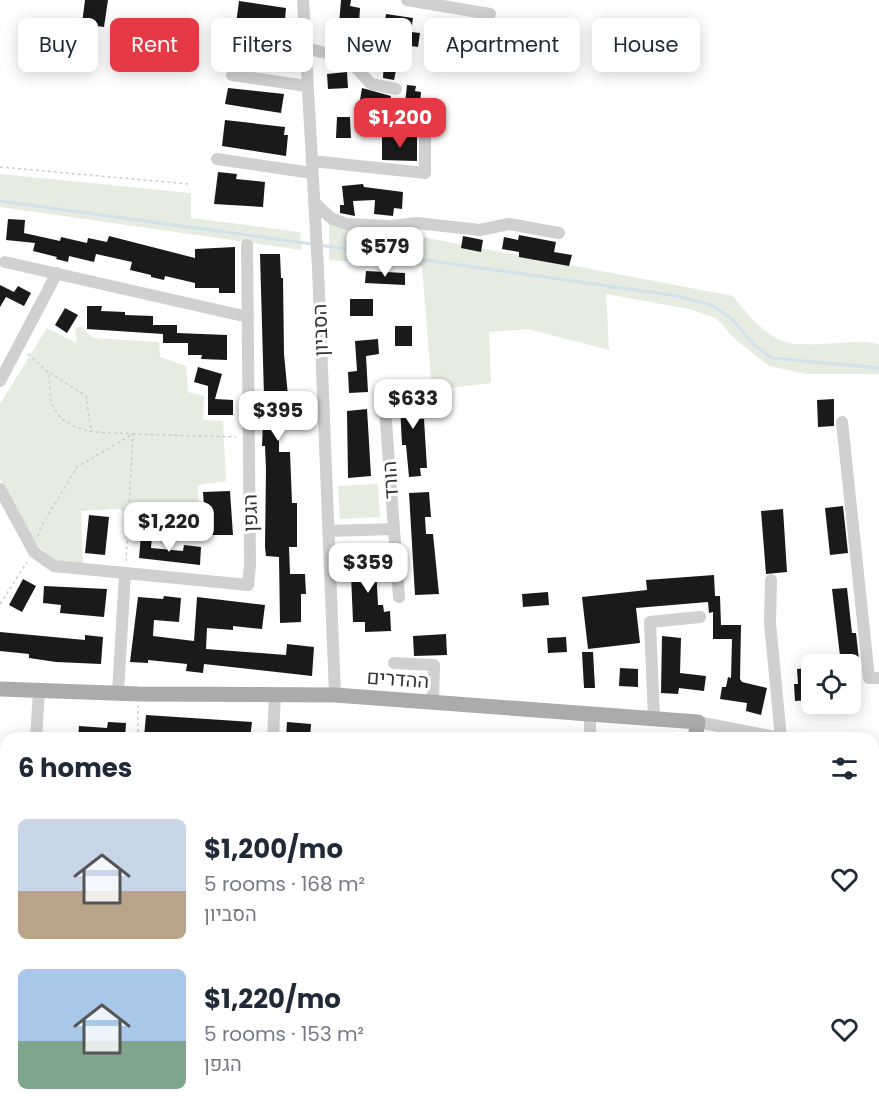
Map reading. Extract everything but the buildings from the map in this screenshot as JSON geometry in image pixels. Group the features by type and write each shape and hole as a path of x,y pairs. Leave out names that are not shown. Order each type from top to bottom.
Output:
{"main road":[{"name":"ההדרים","path":"4,688 139,694 335,695 698,722"},
{"path":"696,732 698,722"}],"street":[{"name":"הסביון","path":"303,0 304,18"},
{"path":"407,0 489,14"},
{"path":"313,50 347,58 371,84 396,89"},
{"name":"הסביון","path":"306,72 317,256 335,695"},
{"path":"232,75 307,86"},
{"path":"217,159 425,173 425,128"},
{"path":"314,202 331,218 346,224 392,226 417,223 480,230 509,224 559,233"},
{"name":"הגפן","path":"34,552 54,566 248,585 247,245"},
{"path":"5,262 248,317"},
{"path":"0,381 57,273"},
{"name":"הורד","path":"384,395 399,597"},
{"path":"842,422 869,678 879,678"},
{"path":"0,489 34,552"},
{"path":"328,531 394,529"},
{"path":"118,692 125,574"},
{"path":"771,580 770,623 779,732"},
{"path":"654,719 650,622 700,617"},
{"path":"393,663 435,665 433,703"},
{"path":"36,732 39,691"},
{"path":"273,732 275,695"},
{"path":"590,715 590,732"},
{"name":"ההדרים","path":"698,722 749,732"}],"path":[{"path":"0,167 189,184"},
{"path":"19,346 49,373 86,396 91,431"},
{"path":"49,373 53,405 69,425 91,431 249,438"},
{"path":"0,604 34,552 41,527 77,467 133,434"},
{"path":"125,574 133,434"},
{"path":"138,732 139,694"}],"shaded area":[{"path":"0,174 191,193 191,218 300,232 302,250 0,207"},
{"path":"329,223 422,237 733,296 765,331 790,343 868,342 879,344 879,374 807,374 769,366 734,338 716,318 689,309 606,294 609,350 528,329 489,332 491,383 432,390 422,266 329,260"},
{"path":"82,327 93,338 159,342 160,357 186,366 188,392 204,396 203,420 223,421 226,481 198,485 200,537 160,544 157,530 119,509 81,511 83,563 57,561 34,543 0,479 0,404 47,328 77,343 75,328"},
{"path":"378,484 380,517 340,519 338,486"}],"waterway":[{"path":"0,201 312,244"},
{"path":"319,245 678,296 711,305 731,318 754,345 772,358 879,368"}]}
